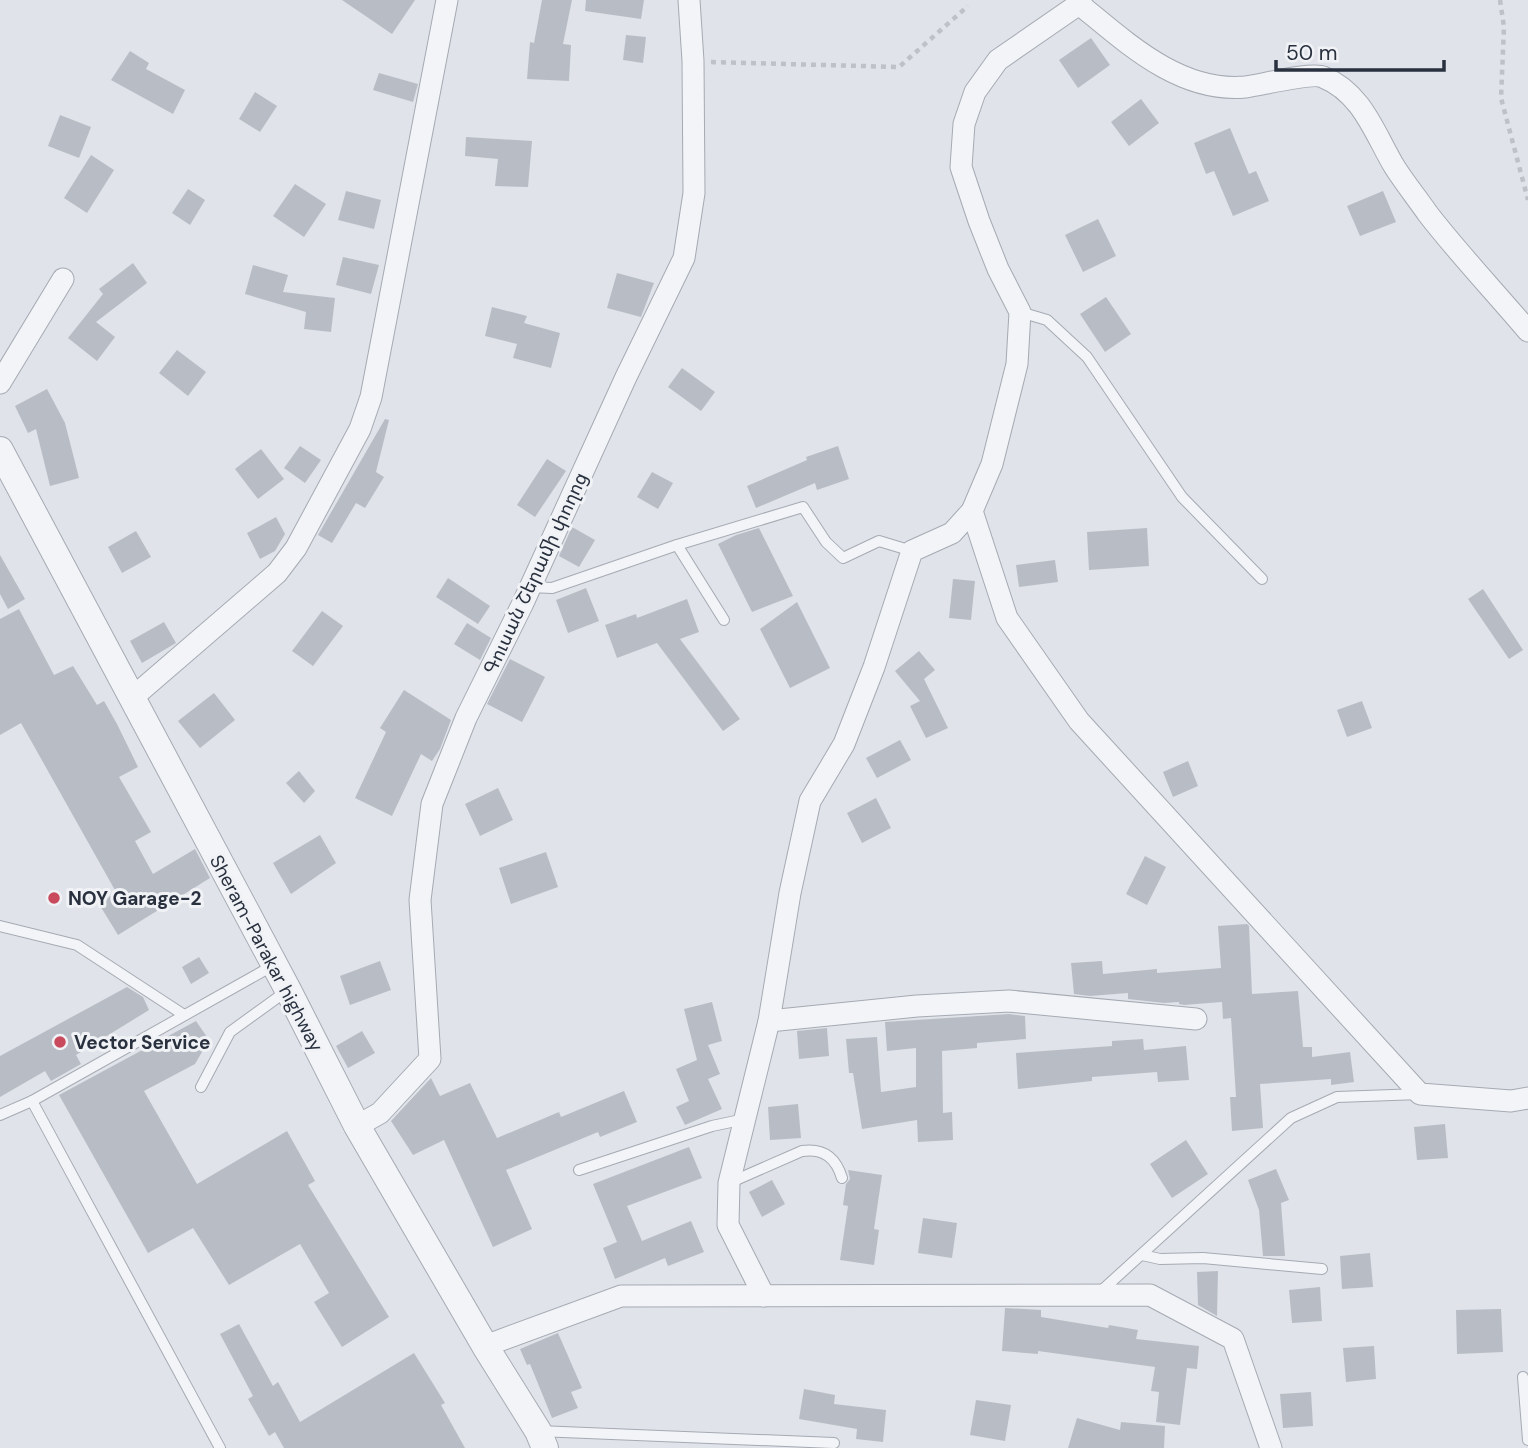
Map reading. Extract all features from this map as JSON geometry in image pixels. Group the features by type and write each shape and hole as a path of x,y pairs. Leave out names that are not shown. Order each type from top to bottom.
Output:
{"street":[{"path":"132,698 277,573 296,548 360,429 370,397 447,0"},
{"name":"Գուսան Շերամի փողոց","path":"357,1126 380,1113 430,1059 420,900 432,804 466,718 684,258 694,193 693,61 689,0"},
{"path":"764,1296 727,1225 729,1183 769,1021 790,893 810,801 844,744 874,667 912,551 952,533 972,511 992,464 1017,364 1020,312 983,233 961,167 964,124 975,92 998,60 1077,1 1146,56 1195,83 1242,87 1320,75 1345,87 1363,108 1395,167 1430,215 1528,331"},
{"path":"0,383 63,279"},
{"name":"Sheram-Parakar highway","path":"0,450 288,990 357,1126 542,1439"},
{"path":"972,511 1007,618 1079,721 1419,1094 1511,1101 1528,1098"},
{"path":"769,1021 917,1006 1009,1001 1196,1019"},
{"path":"485,1346 621,1296 1150,1295 1233,1339 1271,1448"}],"lane":[{"path":"1020,312 1047,320 1087,357 1182,497 1262,579"},
{"path":"530,587 552,588 677,545 803,507 826,542 842,558 879,541 912,551"},
{"path":"677,545 724,620"},
{"path":"0,926 78,945 184,1015"},
{"path":"0,1115 32,1101 274,965"},
{"path":"201,1087 230,1032 288,990"},
{"path":"1097,1295 1291,1118 1337,1097 1419,1094"},
{"path":"32,1101 220,1448"},
{"path":"579,1170 712,1126 745,1119"},
{"path":"729,1183 802,1151 814,1149 822,1150 838,1163 842,1178"},
{"path":"1142,1255 1160,1259 1203,1258 1322,1269"},
{"path":"1523,1377 1528,1440"},
{"path":"542,1439 834,1443"}],"path":[{"path":"1500,0 1504,27 1501,98 1528,200"},
{"path":"693,61 899,67 968,6"}],"building":[{"path":"342,0 415,0 392,34"},
{"path":"542,0 572,0 563,44 571,45 569,81 527,79 530,42 534,43"},
{"path":"586,0 644,0 641,19 585,11"},
{"path":"626,35 646,37 643,63 623,60"},
{"path":"1091,38 1110,65 1078,88 1059,60"},
{"path":"130,51 149,63 146,69 185,90 173,114 111,80"},
{"path":"379,73 418,84 413,102 373,90"},
{"path":"255,92 277,106 260,132 239,119"},
{"path":"1141,99 1159,123 1129,146 1111,122"},
{"path":"60,115 91,127 79,158 48,146"},
{"path":"1230,128 1249,174 1256,171 1269,201 1233,216 1214,171 1206,174 1194,143"},
{"path":"466,137 532,141 528,187 495,186 498,159 465,156"},
{"path":"91,155 114,170 87,213 64,198"},
{"path":"295,184 326,204 304,237 273,216"},
{"path":"188,189 205,200 190,225 172,213"},
{"path":"346,191 381,200 374,229 338,220"},
{"path":"1383,191 1396,222 1360,236 1347,206"},
{"path":"1098,219 1116,256 1083,272 1065,235"},
{"path":"343,257 379,265 371,294 336,285"},
{"path":"133,263 147,283 96,322 115,337 97,361 68,338 103,294 99,289"},
{"path":"253,265 288,275 283,292 335,298 331,332 304,329 306,312 245,294"},
{"path":"617,273 654,283 641,317 607,308"},
{"path":"1106,297 1131,334 1105,352 1080,314"},
{"path":"492,307 527,316 524,323 560,333 551,368 513,358 517,344 485,336"},
{"path":"177,350 206,372 188,396 159,373"},
{"path":"682,368 715,392 701,411 668,387"},
{"path":"47,389 65,423 79,478 50,486 36,429 28,433 15,406"},
{"path":"385,419 389,420 376,472 384,477 365,508 356,503 332,543 318,535"},
{"path":"300,446 321,460 305,483 284,468"},
{"path":"838,446 849,479 817,490 815,483 756,508 747,486 807,460 806,457"},
{"path":"261,449 284,479 258,499 235,469"},
{"path":"547,459 566,471 535,517 517,505"},
{"path":"652,472 673,483 658,509 637,497"},
{"path":"276,517 285,534 275,551 260,559 247,533"},
{"path":"572,527 595,540 579,567 559,556"},
{"path":"759,528 793,596 752,612 718,544"},
{"path":"1147,528 1149,566 1089,570 1087,532"},
{"path":"136,531 151,557 122,573 108,547"},
{"path":"0,555 25,599 8,609 0,594"},
{"path":"1055,560 1058,582 1019,587 1016,565"},
{"path":"448,578 490,606 478,624 436,597"},
{"path":"953,579 975,581 971,620 949,618"},
{"path":"586,588 599,621 568,633 556,600"},
{"path":"1483,589 1523,650 1509,659 1468,599"},
{"path":"687,599 699,632 680,639 740,719 723,731 657,643 617,658 605,625 636,614 637,618"},
{"path":"797,602 830,668 790,688 760,629"},
{"path":"19,609 54,675 73,666 97,705 104,701 117,724 138,767 119,777 151,832 135,841 153,874 195,849 210,878 118,935 99,904 116,892 21,723 0,735 0,619"},
{"path":"322,611 343,626 313,666 292,651"},
{"path":"164,622 176,643 142,663 130,641"},
{"path":"467,623 491,638 480,660 454,644"},
{"path":"919,651 935,670 924,679 948,728 926,738 910,706 920,701 895,671"},
{"path":"510,659 545,677 522,722 487,704"},
{"path":"404,690 451,720 440,749 432,761 421,754 392,816 355,798 386,732 380,728"},
{"path":"214,693 235,720 200,748 178,721"},
{"path":"1362,701 1372,728 1347,737 1337,710"},
{"path":"900,740 911,760 877,778 866,758"},
{"path":"1188,761 1198,786 1173,797 1163,772"},
{"path":"299,771 315,791 304,803 286,783"},
{"path":"498,788 513,820 480,836 465,804"},
{"path":"876,798 891,828 862,843 847,813"},
{"path":"320,835 336,863 291,894 273,863"},
{"path":"546,852 558,887 511,904 499,868"},
{"path":"1145,856 1166,867 1147,905 1126,894"},
{"path":"1247,924 1252,994 1298,991 1303,1047 1312,1047 1312,1057 1350,1052 1354,1082 1331,1085 1331,1079 1260,1084 1263,1128 1232,1131 1230,1097 1236,1097 1231,1018 1223,1019 1222,1002 1184,1005 1179,1002 1128,999 1128,993 1090,996 1074,994 1071,963 1102,961 1103,974 1157,969 1157,973 1221,968 1218,926"},
{"path":"199,957 209,973 191,984 182,967"},
{"path":"380,961 391,990 350,1005 340,976"},
{"name":"Vector Service","path":"127,987 143,997 149,1010 76,1055 81,1064 51,1081 45,1071 0,1097 0,1056"},
{"path":"712,1002 722,1041 708,1045 720,1074 708,1079 722,1109 685,1125 676,1107 689,1101 676,1069 697,1060 684,1009"},
{"path":"1009,1014 1025,1016 1026,1039 977,1043 977,1048 942,1051 943,1113 952,1112 953,1140 918,1142 917,1120 862,1129 853,1073 849,1073 846,1039 877,1037 881,1092 916,1087 916,1048 887,1051 885,1022"},
{"path":"196,1021 209,1040 195,1064 144,1091 197,1184 287,1131 315,1181 308,1185 389,1317 342,1347 314,1302 329,1293 300,1244 229,1285 193,1228 148,1253 59,1095"},
{"path":"827,1028 829,1056 799,1059 797,1031"},
{"path":"362,1031 375,1053 348,1068 336,1046"},
{"path":"1143,1039 1144,1050 1186,1046 1189,1080 1158,1082 1157,1072 1092,1077 1092,1081 1018,1089 1016,1053 1112,1046 1112,1041"},
{"path":"431,1078 440,1096 470,1083 497,1138 559,1112 561,1117 624,1091 637,1122 600,1137 598,1132 506,1170 532,1229 493,1247 444,1140 413,1155 391,1121"},
{"path":"798,1104 801,1138 770,1140 768,1107"},
{"path":"1445,1124 1448,1158 1417,1160 1414,1127"},
{"path":"1186,1140 1208,1174 1172,1198 1150,1164"},
{"path":"689,1147 702,1178 627,1206 642,1241 691,1221 704,1252 668,1266 665,1258 615,1279 603,1248 617,1242 593,1184"},
{"path":"1276,1169 1289,1200 1281,1203 1285,1256 1263,1256 1259,1210 1248,1180"},
{"path":"848,1170 882,1175 874,1229 879,1230 874,1265 840,1260 848,1206 843,1205 846,1184 850,1179"},
{"path":"772,1180 785,1204 762,1217 749,1192"},
{"path":"923,1218 957,1223 952,1258 918,1253"},
{"path":"1370,1253 1373,1287 1342,1289 1340,1256"},
{"path":"1218,1271 1217,1316 1198,1305 1197,1272"},
{"path":"1320,1287 1322,1321 1292,1323 1289,1290"},
{"path":"1005,1308 1041,1310 1041,1317 1138,1330 1136,1339 1199,1346 1197,1369 1187,1368 1180,1425 1156,1422 1159,1392 1151,1391 1155,1367 1038,1351 1038,1354 1002,1351"},
{"path":"1501,1309 1503,1352 1457,1354 1456,1310"},
{"path":"239,1324 273,1386 278,1382 300,1422 414,1353 445,1403 441,1405 465,1448 284,1448 275,1432 269,1436 248,1399 253,1396 220,1334"},
{"path":"558,1333 582,1388 571,1392 578,1408 552,1418 530,1364 527,1365 520,1349"},
{"path":"1374,1346 1376,1379 1346,1382 1343,1348"},
{"path":"804,1389 835,1395 834,1404 886,1410 883,1442 856,1439 857,1429 799,1419"},
{"path":"1311,1392 1313,1426 1283,1428 1280,1394"},
{"path":"976,1400 1011,1405 1005,1441 970,1435"},
{"path":"1077,1418 1120,1430 1121,1422 1165,1426 1164,1448 1068,1448"}],"place":[{"name":"NOY Garage-2","path":"54,898"},
{"name":"Vector Service","path":"60,1042"}]}
